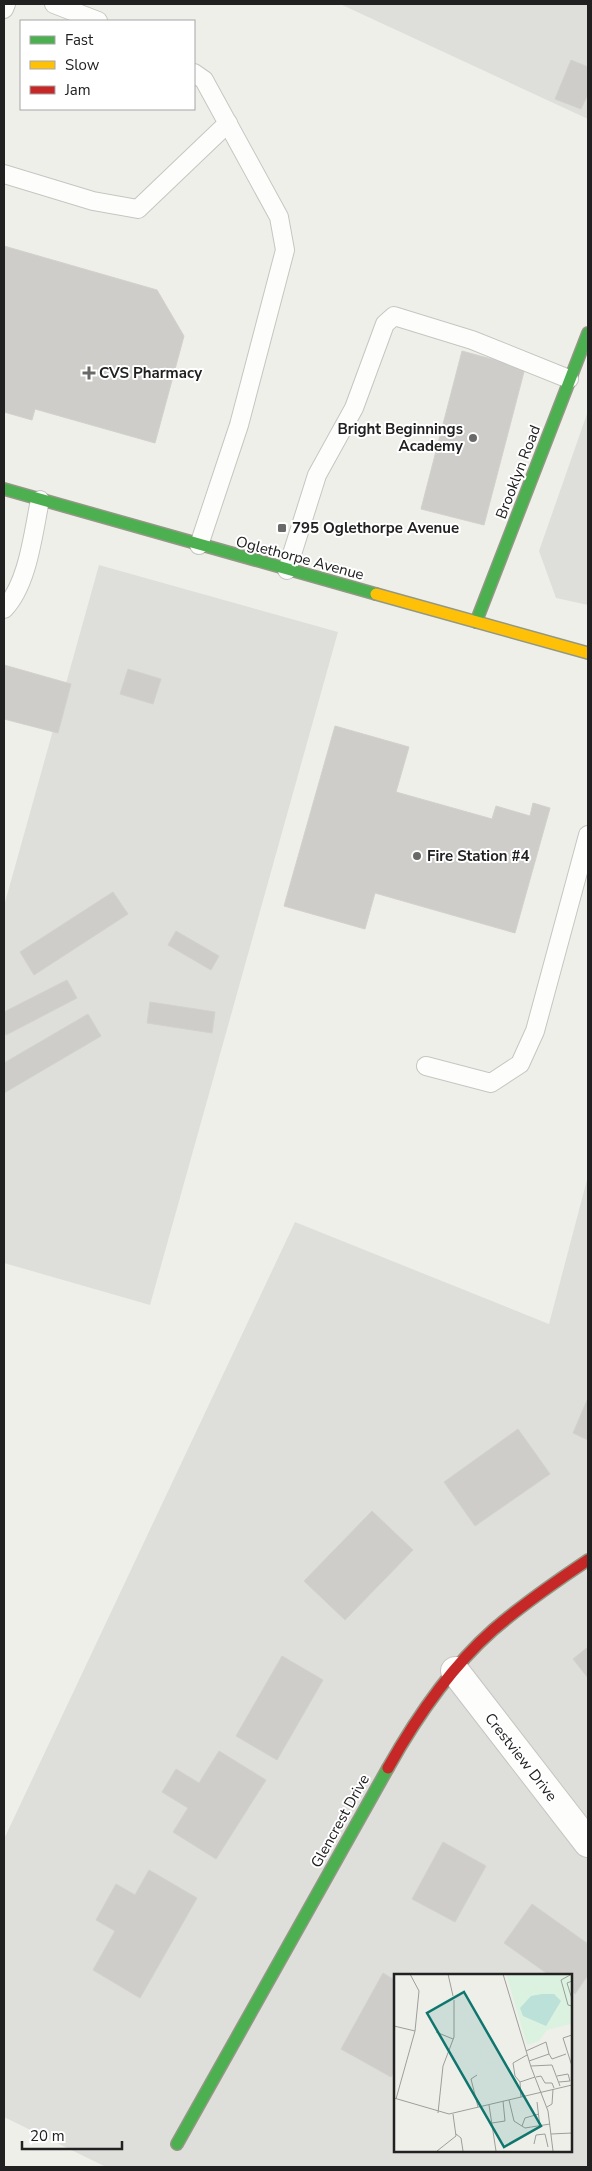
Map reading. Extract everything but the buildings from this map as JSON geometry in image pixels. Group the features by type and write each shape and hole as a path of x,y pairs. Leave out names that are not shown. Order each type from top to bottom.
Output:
{"street":[{"name":"Brooklyn Road","path":"476,622 588,333"},
{"name":"Oglethorpe Avenue","path":"4,490 588,653"},
{"name":"Glencrest Drive","path":"177,2144 404,1737 455,1671 506,1619 588,1560"},
{"name":"Crestview Drive","path":"455,1671 588,1842"}],"lane":[{"path":"4,9 6,4"},
{"path":"54,4 95,20"},
{"path":"195,74 204,80 279,217 285,250 239,425 199,545"},
{"path":"4,174 93,200 138,209 228,123"},
{"path":"287,570 317,476 354,408 385,324 394,316 472,340 569,379"},
{"path":"4,609 14,599 23,575 40,500"},
{"path":"426,1066 492,1083 520,1064 535,1031 588,835"}],"shaded area":[{"path":"340,4 588,4 588,119"},
{"path":"588,411 588,605 556,598 539,551"},
{"path":"99,565 338,632 150,1305 4,1263 4,906"},
{"path":"588,1176 588,2167 106,2167 4,2117 4,1839 295,1222 549,1324"}],"traffic: fast":[{"path":"476,622 588,333"},
{"path":"4,489 376,594"},
{"path":"177,2144 388,1768"}],"traffic: slow":[{"path":"376,594 588,653"}],"traffic: jam":[{"path":"388,1768 422,1712 448,1677 477,1645 528,1602 588,1560"}],"place":[{"name":"CVS Pharmacy","path":"89,373"},
{"name":"Bright Beginnings Academy","path":"473,438"},
{"name":"795 Oglethorpe Avenue","path":"282,528"},
{"name":"Fire Station #4","path":"417,856"}]}
